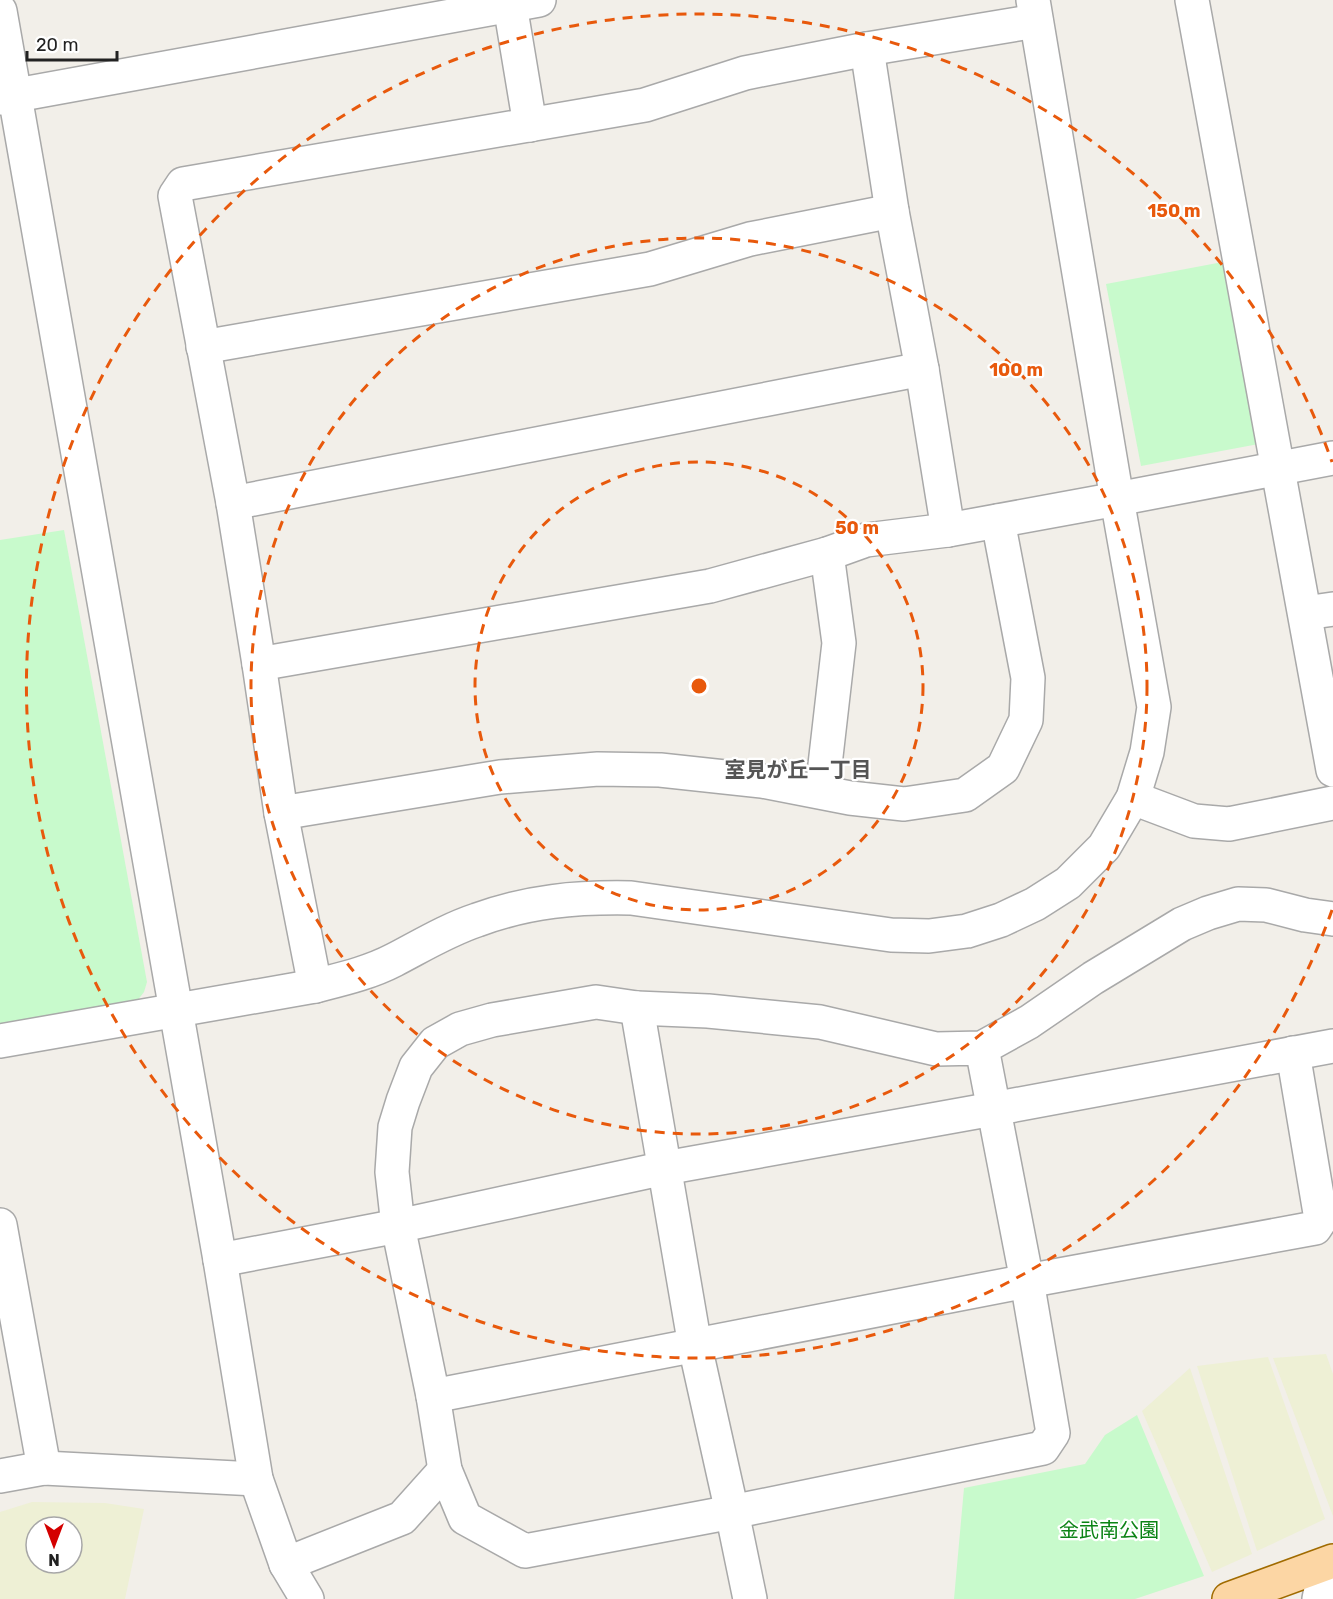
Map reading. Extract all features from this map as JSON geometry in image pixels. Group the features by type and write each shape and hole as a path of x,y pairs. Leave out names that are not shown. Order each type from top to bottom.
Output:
{"main road":[{"path":"1229,1599 1330,1563"}],"street":[{"path":"1193,0 1277,469 1319,611 1333,770"},
{"path":"7,97 524,3 530,125"},
{"path":"0,11 7,97 176,1011 256,1479 286,1564 307,1599"},
{"path":"0,1041 315,986 358,976 438,936 476,920 513,909 559,900 631,898 891,935 929,936 967,931 1002,920 1035,904 1068,883 1104,847 1133,798 1147,752 1154,707 1034,11 867,49 745,73 645,105 183,184 175,196 233,503 281,813 315,986"},
{"path":"867,49 892,211 922,369 948,530"},
{"path":"203,347 650,269 750,239 892,211"},
{"path":"233,503 922,369"},
{"path":"259,664 710,586 827,554 866,540 948,530 1333,458"},
{"path":"281,813 501,777 598,769 660,770 762,781 850,798 904,804 965,795 1003,768 1026,720 1028,678 998,521"},
{"path":"822,791 840,644 827,554"},
{"path":"1133,798 1194,821 1229,824 1333,803"},
{"path":"981,1048 1027,1281 1053,1432 1043,1448 732,1512 525,1551 465,1518 445,1470 433,1396 398,1226 392,1172 395,1127 403,1101 416,1067 435,1043 460,1029 492,1020 596,1002 637,1008 708,1011 820,1022 936,1049 981,1048 1029,1022 1093,978 1172,930 1209,913 1238,904 1266,905 1305,915 1333,919"},
{"path":"637,1008 695,1346 750,1599"},
{"path":"220,1260 398,1226 665,1168 1333,1046"},
{"path":"433,1396 1027,1281 1315,1228 1321,1219 1293,1053"},
{"path":"0,1225 13,1379 44,1468"},
{"path":"0,1476 44,1468 256,1479"},
{"path":"286,1564 402,1518 445,1470"},
{"path":"1318,1599 1330,1563"}],"green space":[{"path":"1228,261 1264,443 1141,466 1106,284"},
{"path":"64,530 147,982 144,992 137,1001 0,1027 0,540"},
{"path":"1326,1354 1333,1374 1333,1516 1273,1358"},
{"path":"1268,1357 1325,1519 1257,1551 1197,1366"},
{"path":"1190,1368 1252,1554 1212,1572 1142,1411"},
{"name":"金武南公園","path":"1137,1415 1204,1576 1135,1599 954,1599 964,1488 1085,1464 1105,1435"},
{"path":"32,1502 105,1503 144,1509 125,1599 0,1599 0,1512"}],"district":[{"name":"室見が丘一丁目","path":"798,770"}]}
